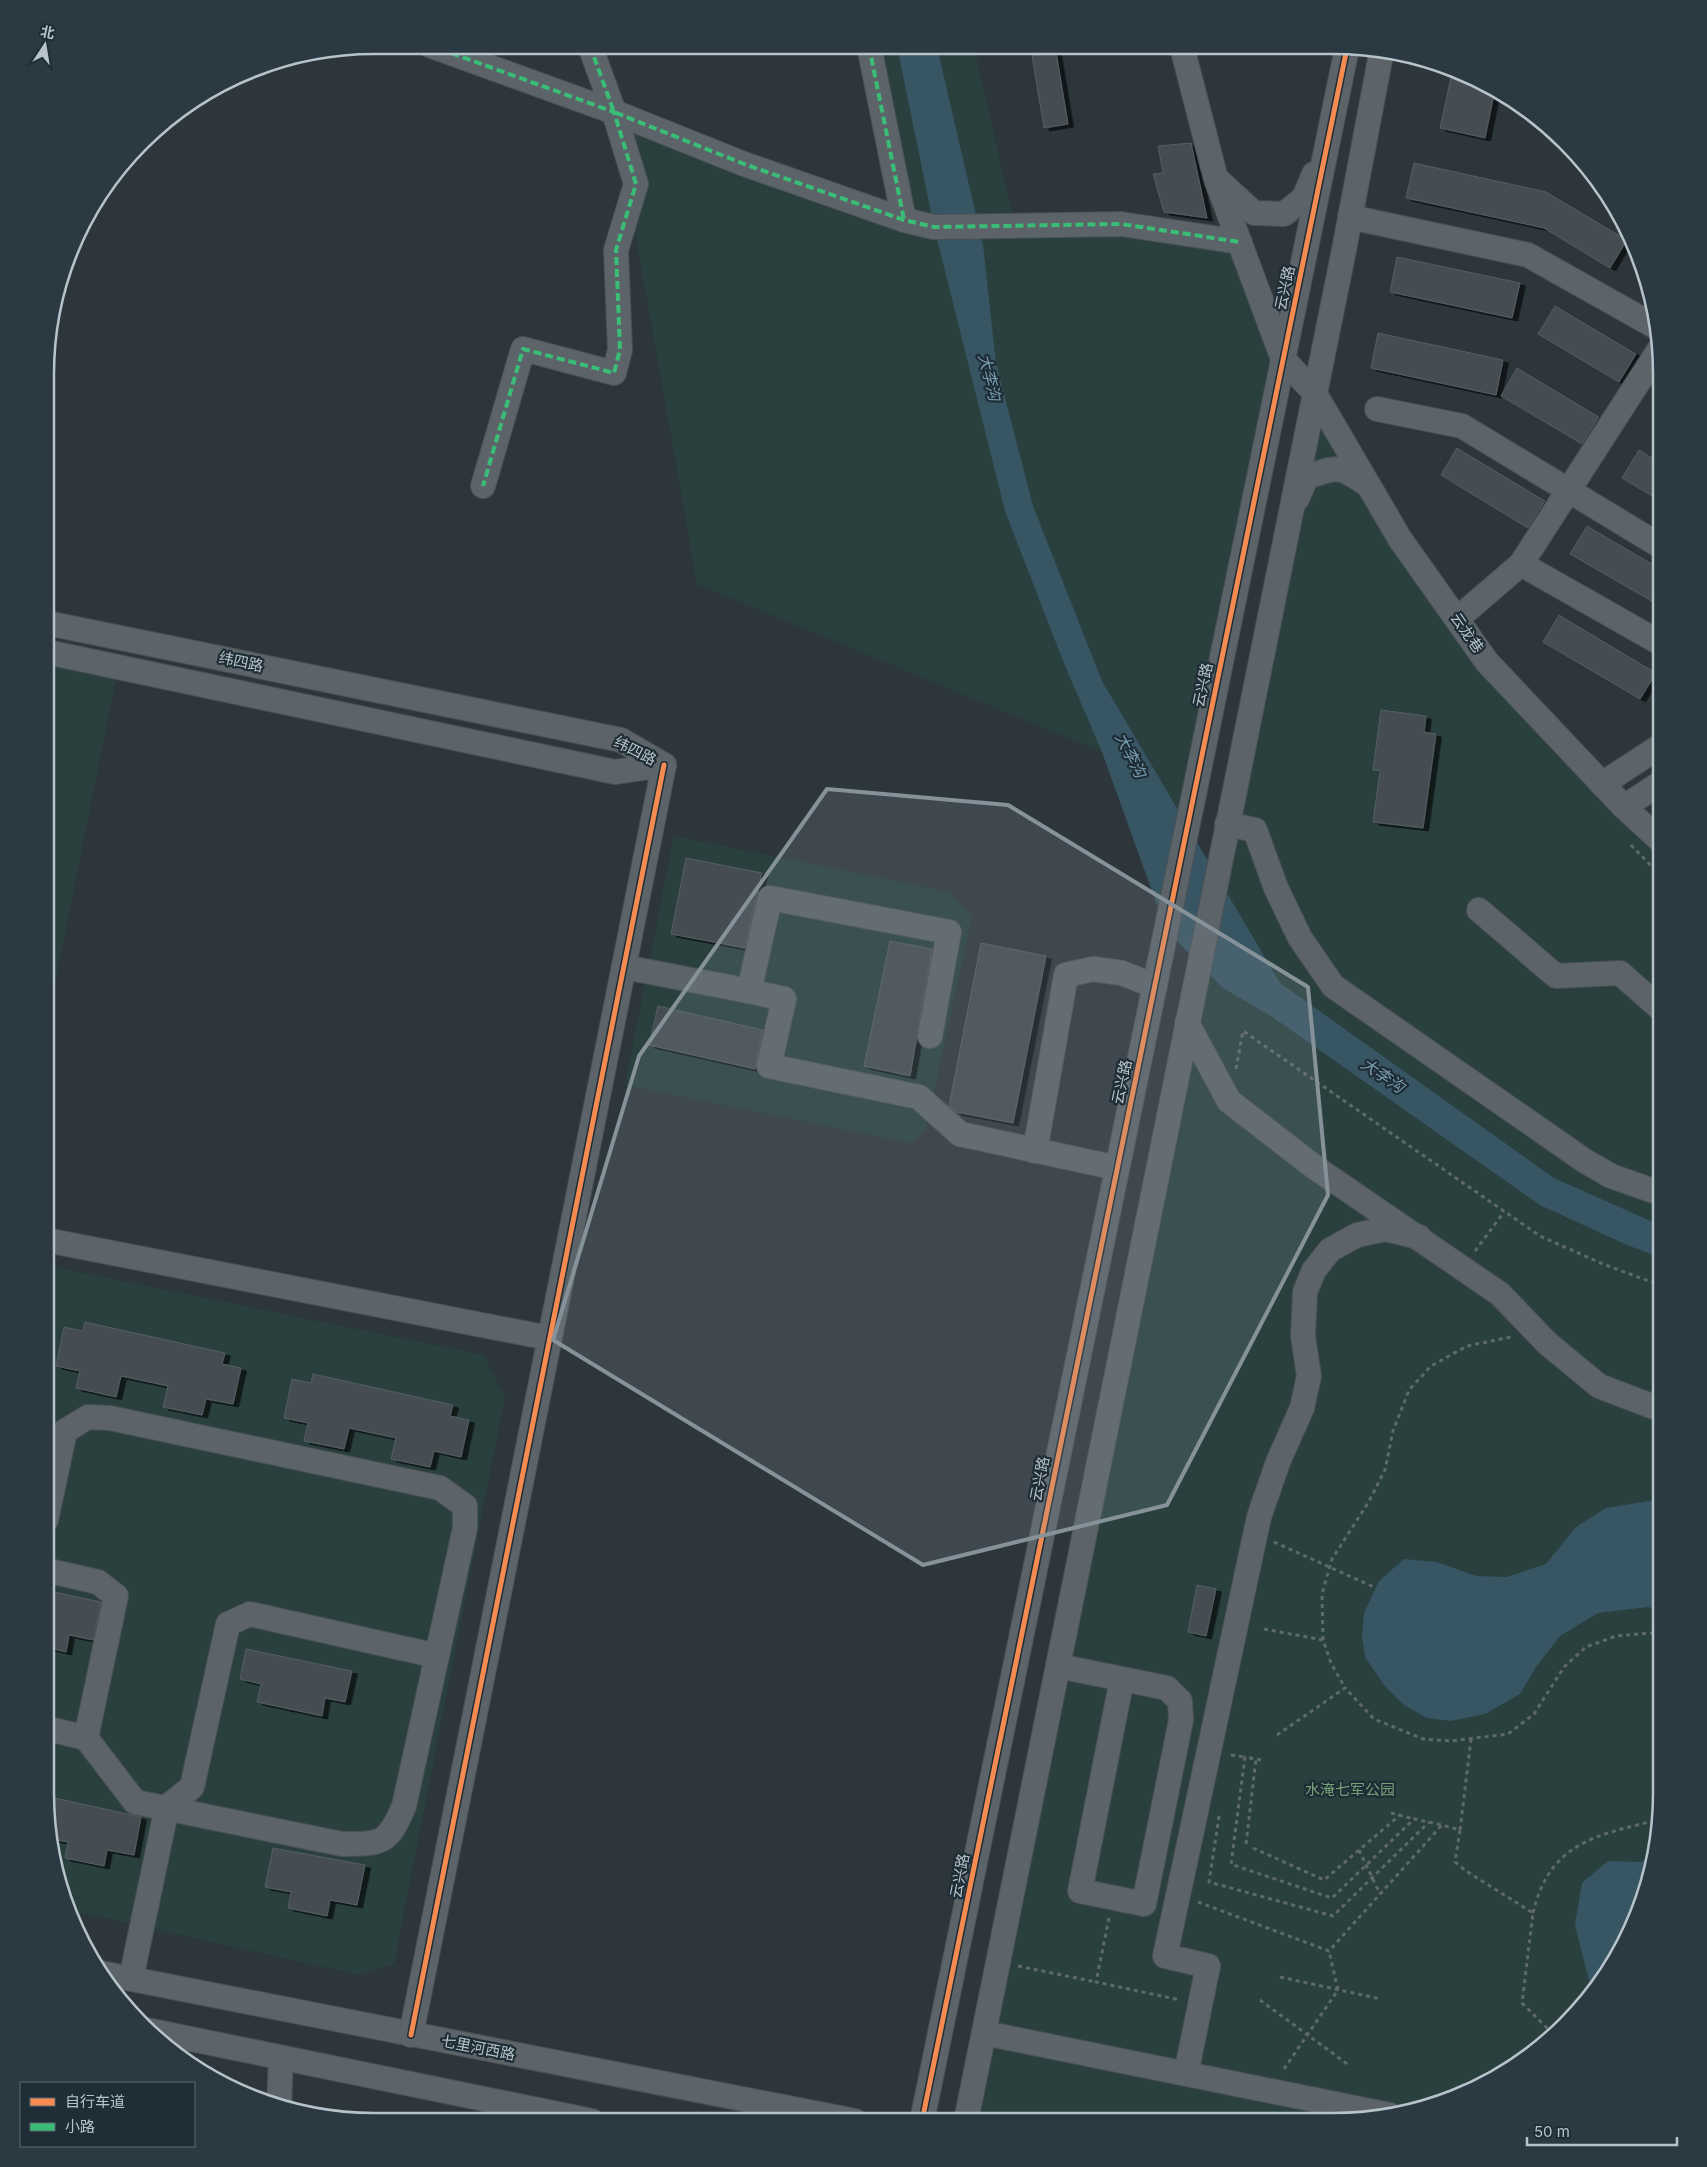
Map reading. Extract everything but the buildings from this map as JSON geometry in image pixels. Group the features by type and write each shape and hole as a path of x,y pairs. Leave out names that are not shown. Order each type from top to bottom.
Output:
{"street":[{"path":"454,54 614,112 744,164 904,220 934,227 1121,224 1240,242"},
{"path":"483,486 523,349 614,373 620,350 616,250 636,184 614,112 593,54"},
{"path":"871,54 904,220"},
{"path":"1184,54 1216,179 1283,359"},
{"path":"1304,198 1333,54"},
{"name":"云兴路","path":"924,2113 1346,54"},
{"path":"968,2113 1350,217 1380,57"},
{"path":"1216,179 1254,213 1284,214 1304,198 1327,142"},
{"path":"1350,217 1528,254 1649,323"},
{"name":"云龙巷","path":"1283,359 1314,392 1400,539 1487,662 1624,807 1653,834"},
{"path":"1457,619 1521,564 1653,359"},
{"path":"1377,409 1462,426 1653,542"},
{"path":"1289,516 1306,478 1324,470 1346,470 1370,487"},
{"path":"1521,564 1653,639"},
{"name":"纬四路","path":"54,624 621,740 664,766"},
{"name":"纬四路","path":"54,653 615,772 664,766"},
{"path":"1602,784 1653,751"},
{"path":"411,2035 664,766"},
{"path":"1624,807 1653,788"},
{"path":"1225,832 1256,830 1276,888 1300,938 1333,986 1585,1161 1611,1176 1653,1191"},
{"path":"749,991 770,898 948,932 930,1036"},
{"path":"1479,910 1556,976 1620,973 1653,1002"},
{"path":"624,967 784,998 769,1066 919,1097 960,1134 1117,1168"},
{"path":"1035,1151 1066,974 1093,968 1122,973 1155,986"},
{"path":"1187,1023 1229,1101 1313,1166 1500,1294 1539,1335 1599,1386 1653,1407"},
{"path":"1186,2074 1208,1966 1165,1956 1255,1533 1278,1462 1302,1408 1309,1376 1302,1336 1305,1292 1314,1270 1330,1250 1357,1235 1386,1229 1418,1237"},
{"path":"54,1242 549,1338"},
{"path":"54,1483 65,1431 88,1417 110,1418 440,1488 465,1506 466,1528 404,1806 393,1831 374,1844 342,1844 135,1802 86,1738 54,1730"},
{"path":"54,1572 98,1582 116,1596 86,1738"},
{"path":"130,1980 167,1807 192,1787 228,1624 250,1614 437,1656"},
{"path":"1058,1666 1122,1678 1167,1688 1180,1701 1181,1720 1144,1904 1080,1891 1122,1678"},
{"name":"七里河西路","path":"111,1975 813,2113"},
{"path":"162,2033 553,2113"},
{"path":"984,2033 1372,2111"},
{"path":"279,2099 281,2058"}],"path":[{"path":"1229,1101 1243,1031 1540,1236 1603,1264 1653,1283"},
{"path":"1462,1268 1504,1212"},
{"path":"1539,1335 1512,1337 1467,1346 1431,1366 1409,1390 1393,1431 1385,1470 1368,1503 1332,1559 1322,1594 1323,1640 1331,1663 1345,1688 1374,1719 1423,1739 1451,1741 1508,1734 1534,1714 1564,1667 1586,1647 1616,1636 1653,1634"},
{"path":"1255,1533 1376,1588"},
{"path":"1264,1629 1323,1640"},
{"path":"1277,1735 1345,1688"},
{"path":"1470,1738 1455,1862 1466,1871 1534,1913"},
{"path":"1228,1754 1261,1760"},
{"path":"1245,1757 1231,1864 1332,1898 1414,1819"},
{"path":"1246,1844 1256,1759"},
{"path":"1220,1813 1209,1882 1333,1916 1429,1822"},
{"path":"1391,1813 1460,1830"},
{"path":"1253,1848 1324,1880 1400,1815"},
{"path":"1549,2030 1522,2004 1538,1891 1551,1868 1570,1850 1592,1838 1652,1821"},
{"path":"1329,1951 1442,1825"},
{"path":"1359,1850 1380,1894"},
{"path":"1179,1895 1329,1951"},
{"path":"1096,1982 1113,1898"},
{"path":"1284,2069 1338,1990 1329,1951"},
{"path":"998,1962 1201,2005"},
{"path":"1280,1977 1381,1999"},
{"path":"1260,2000 1350,2066"}],"highlighted area":[{"path":"827,789 1008,805 1308,987 1328,1195 1167,1505 923,1565 553,1340 639,1056"}],"green space":[{"path":"872,54 976,54 1015,226 1240,242 1283,359 1166,930 1102,752 697,584 614,112 903,219"},
{"name":"水淹七军公园","path":"1314,392 1487,662 1653,833 1653,1814 1647,1856 1636,1896 1620,1935 1599,1971 1574,2004 1560,2020 1528,2047 1493,2070 1456,2089 1396,2107 1354,2113 968,2113"},
{"path":"54,653 118,667 54,988"},
{"path":"674,836 950,892 972,917 926,1128 911,1143 625,1085"},
{"path":"54,1267 484,1355 505,1396 394,1964 359,1975 76,1912 60,1856 54,1814"}],"water":[{"name":"大李沟","path":"899,54 939,54 983,245 996,363 1033,506 1102,681 1280,983 1554,1178 1653,1222 1653,1255 1627,1245 1540,1205 1271,1016 1223,988 1166,930 1102,752 1063,661 1005,511 934,227"},
{"path":"1653,1500 1653,1609 1648,1607 1598,1613 1560,1636 1536,1667 1520,1694 1485,1714 1451,1721 1427,1718 1404,1705 1384,1685 1365,1657 1362,1636 1364,1613 1379,1581 1404,1559 1437,1562 1476,1576 1507,1577 1546,1564 1576,1527 1606,1508"},
{"path":"1646,1860 1629,1916 1610,1953 1590,1984 1575,1925 1582,1883 1608,1861 1640,1862"}],"marked path":[{"path":"454,54 614,112 636,184 616,250 620,350 614,373 523,349 483,486"},
{"path":"593,54 614,112 744,164 904,220 934,227 1121,224 1240,242"},
{"path":"871,54 904,220"}],"cycle path":[{"path":"924,2113 1346,54"},
{"path":"411,2035 664,765"}]}
